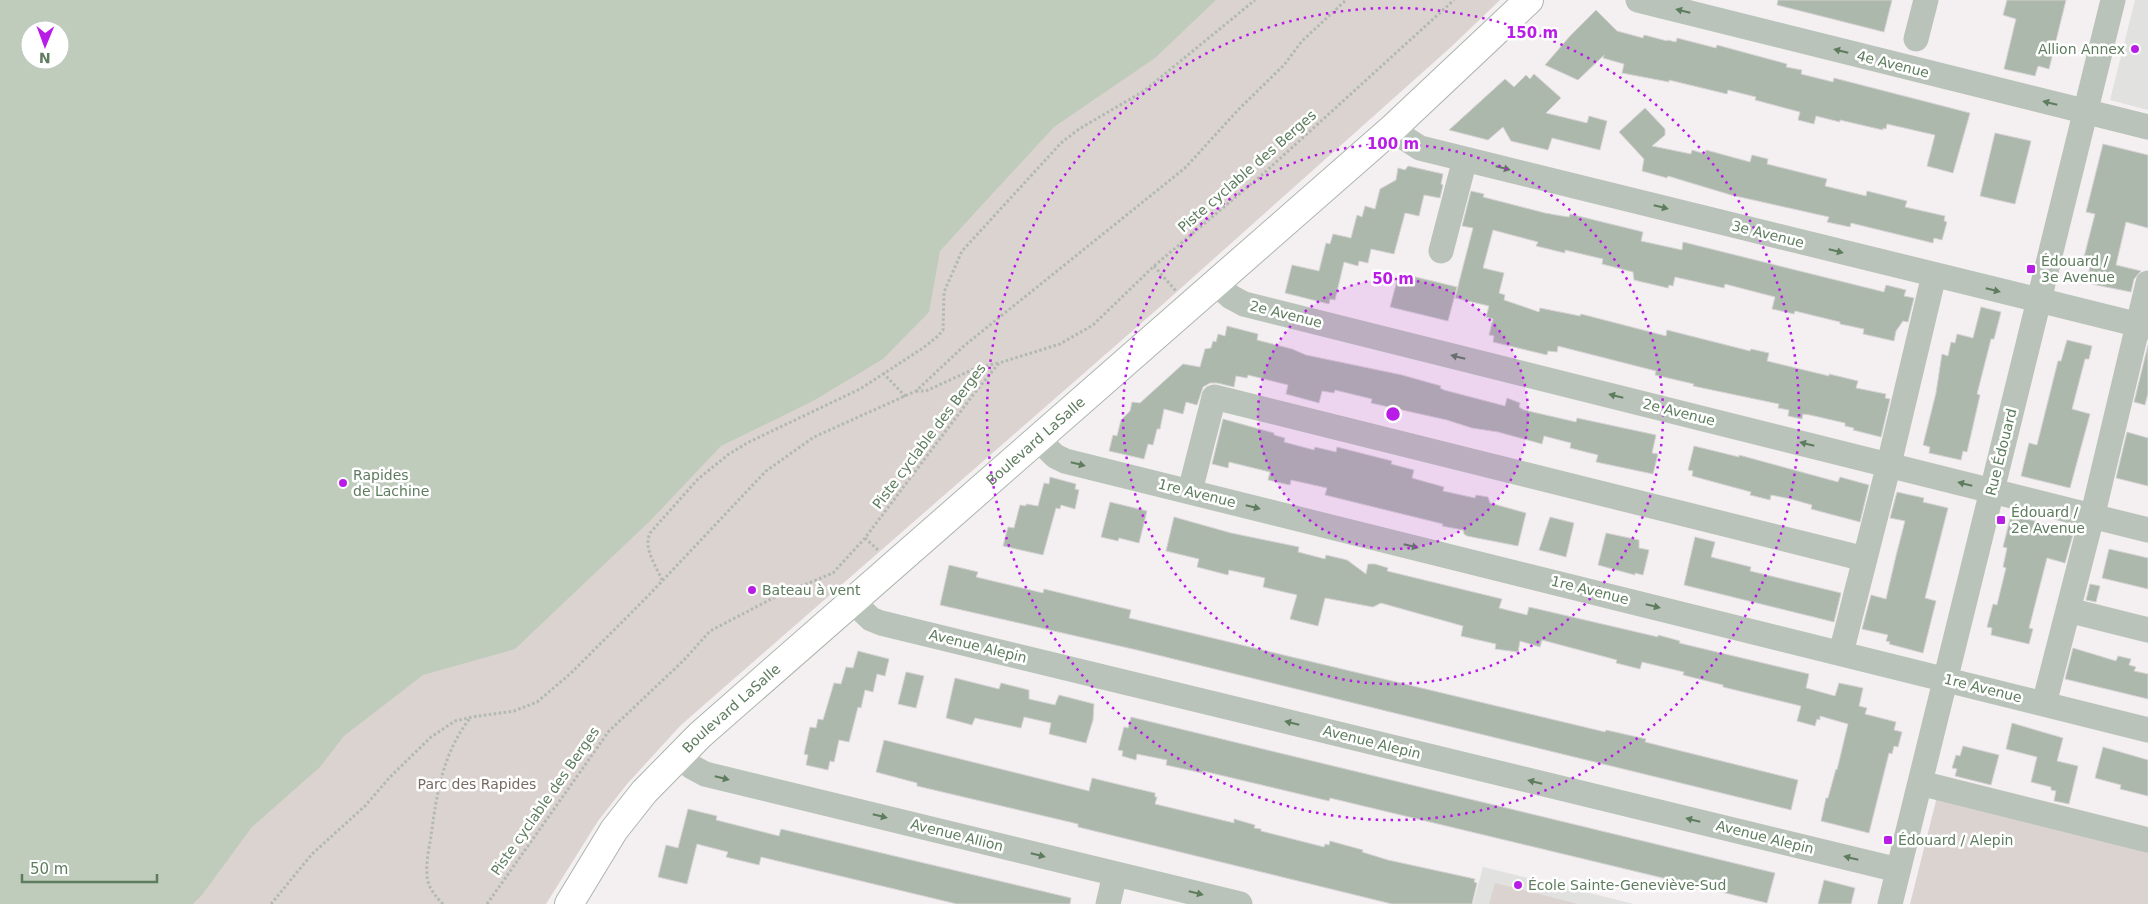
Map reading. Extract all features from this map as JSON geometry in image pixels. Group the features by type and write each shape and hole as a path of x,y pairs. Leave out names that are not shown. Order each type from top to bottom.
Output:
{"main road":[{"name":"Boulevard LaSalle","path":"569,904 614,830 644,792 700,735 1394,127 1529,0"}],"street":[{"name":"4e Avenue","path":"1638,0 2148,127"},
{"path":"1916,39 1926,0"},
{"name":"Rue Édouard","path":"1890,904 2113,0"},
{"name":"3e Avenue","path":"1394,127 1406,139 1420,148 2143,326"},
{"path":"1440,251 1464,159"},
{"path":"1841,653 1934,275"},
{"path":"2044,704 2143,326 2148,283"},
{"name":"2e Avenue","path":"1216,284 1231,297 1244,304 2148,530"},
{"path":"1190,491 1214,397 1865,559"},
{"name":"1re Avenue","path":"1038,439 1060,459 2148,730"},
{"name":"Avenue Alepin","path":"852,602 871,620 880,623 1898,870"},
{"path":"2068,610 2148,630"},
{"name":"Avenue Allion","path":"680,756 692,767 705,774 1240,904"},
{"path":"1920,783 2148,840"},
{"path":"1108,904 1115,874"}],"path":[{"path":"662,580 647,546 647,540 650,533 698,478 713,465 749,442 860,388 923,348 943,330 944,292 962,250 1061,143 1079,129 1144,91 1256,0"},
{"path":"271,904 312,854 365,806 390,777 431,738 455,721 472,716 514,711 537,702 570,674 766,471 790,452 814,437 916,391 965,345 1185,168 1238,110 1284,65 1302,41 1346,0"},
{"name":"Piste cyclable des Berges","path":"487,904 609,731 684,660 710,631 777,596 833,573 865,538 972,395 999,363 1060,344 1094,325 1154,266 1264,174 1454,0"},
{"path":"1154,266 1181,297"},
{"path":"916,391 926,390 976,368 999,363"},
{"path":"883,373 906,396"},
{"path":"443,904 433,892 426,875 434,814 443,767 461,730 472,716"}],"shaded area":[{"name":"Rapides de Lachine","path":"0,0 1216,0 1155,58 1054,127 940,251 929,312 883,359 813,401 721,446 651,520 515,649 423,675 344,736 320,767 252,827 202,895 193,904 0,904"},
{"name":"Allion Annex","path":"2135,0 2148,0 2148,110 2110,100"},
{"name":"École Sainte-Geneviève-Sud","path":"1483,867 1634,904 1473,904"}],"green space":[{"name":"Rapides de Lachine","path":"0,0 1500,0 1451,47 1162,305 681,725 627,784 598,821 546,904 0,904"},
{"path":"1937,797 2148,849 2148,904 1910,904"},
{"path":"1495,883 1578,904 1489,904"}],"building":[{"path":"1778,0 1892,0 1884,32 1777,5"},
{"path":"2007,0 2066,0 2049,69 2038,66 2035,76 2004,69 2016,19 2003,15"},
{"path":"1596,10 1617,31 1643,38 1644,35 1676,42 1677,38 1716,48 1717,45 1787,64 1786,67 1802,70 1801,74 1833,82 1834,78 1970,113 1953,173 1927,166 1935,135 1887,124 1886,129 1883,128 1883,130 1816,116 1814,124 1798,120 1800,112 1755,100 1756,97 1728,90 1727,94 1669,80 1669,82 1622,73 1624,64 1603,58 1604,55 1578,80 1545,65"},
{"path":"1534,74 1561,98 1546,113 1587,123 1589,116 1607,121 1600,150 1552,138 1548,150 1511,141 1503,127 1488,140 1449,130 1505,79 1514,87 1526,75 1530,79"},
{"path":"1645,108 1665,129 1665,135 1652,146 1691,154 1692,150 1705,154 1706,150 1750,162 1752,155 1768,159 1767,164 1827,179 1825,186 1866,196 1867,191 1907,201 1905,207 1945,216 1944,221 1947,222 1942,240 1934,238 1933,243 1851,223 1850,227 1827,222 1829,217 1731,195 1668,176 1667,178 1642,171 1644,159 1619,132"},
{"path":"1995,133 2031,141 2015,204 1980,196"},
{"path":"2103,144 2148,155 2148,228 2126,222 2116,265 2141,271 2134,279 2131,292 2086,283 2092,259 2084,257 2095,214 2086,212"},
{"path":"1408,166 1443,174 1441,184 1443,185 1440,198 1424,195 1419,216 1405,213 1394,254 1371,249 1368,263 1359,261 1358,266 1344,262 1335,300 1330,299 1329,304 1285,293 1292,265 1319,271 1326,243 1330,244 1333,234 1351,238 1357,215 1362,217 1365,206 1375,209 1380,189 1396,180 1398,168 1405,170"},
{"path":"1471,191 1484,194 1483,197 1545,213 1569,217 1570,214 1643,232 1641,241 1682,250 1683,242 1884,292 1886,285 1906,290 1904,296 1914,298 1908,322 1903,321 1896,331 1894,341 1863,334 1864,329 1840,324 1840,322 1795,311 1794,314 1772,309 1775,297 1725,284 1724,288 1675,277 1673,286 1669,285 1668,288 1634,280 1633,272 1602,264 1603,259 1565,250 1565,253 1536,246 1538,242 1493,230 1483,268 1504,273 1499,293 1505,295 1504,300 1539,312 1540,308 1580,316 1581,314 1666,336 1667,330 1750,351 1751,349 1769,353 1767,361 1858,381 1856,388 1886,394 1885,398 1890,399 1881,437 1853,430 1854,428 1845,426 1845,423 1810,415 1803,414 1802,419 1788,416 1789,410 1778,408 1779,404 1693,386 1694,384 1655,375 1656,371 1558,346 1557,352 1548,351 1547,355 1493,342 1494,336 1489,335 1493,319 1486,317 1489,306 1455,298 1473,228 1462,226"},
{"path":"1399,273 1457,287 1448,321 1390,307"},
{"path":"1981,307 2001,312 1994,339 1991,339 1977,394 1980,395 1967,452 1963,451 1961,460 1929,453 1930,447 1923,445 1936,393 1942,354 1948,356 1951,342 1955,343 1957,334 1973,338"},
{"path":"1227,326 1258,334 1257,340 1292,349 1306,355 1402,375 1441,386 1440,388 1444,390 1505,406 1507,398 1520,403 1519,407 1524,410 1576,422 1577,418 1656,435 1652,453 1658,454 1653,474 1596,462 1598,455 1570,448 1571,443 1544,436 1542,444 1371,403 1372,399 1335,390 1334,393 1322,391 1319,403 1286,394 1288,385 1248,375 1247,378 1236,376 1234,387 1210,383 1203,387 1197,405 1186,402 1183,414 1164,409 1160,429 1157,429 1153,445 1148,444 1144,459 1109,451 1113,435 1117,436 1121,420 1130,411 1132,402 1140,403 1183,364 1200,367 1205,349 1211,348 1213,341 1216,342 1218,334 1225,336"},
{"path":"2067,340 2092,346 2089,359 2085,359 2072,409 2090,414 2070,488 2021,476 2029,443 2037,445 2058,361 2061,361"},
{"path":"2148,345 2148,393 2145,405 2134,402"},
{"path":"1223,419 1274,433 1274,435 1285,438 1284,442 1314,450 1315,447 1336,452 1337,447 1392,461 1391,464 1414,470 1412,478 1444,487 1443,491 1475,498 1476,495 1488,497 1490,503 1526,513 1518,546 1467,536 1463,530 1442,526 1443,524 1325,495 1327,488 1291,480 1290,485 1268,480 1270,472 1229,462 1228,468 1212,464"},
{"path":"2127,432 2148,438 2148,486 2116,478"},
{"path":"1694,446 1739,457 1739,455 1838,482 1840,477 1869,485 1860,522 1811,509 1812,505 1791,499 1771,495 1770,500 1750,495 1751,492 1692,476 1693,471 1688,470"},
{"path":"1050,477 1076,484 1075,489 1079,490 1075,509 1061,505 1060,509 1056,508 1043,555 1003,546 1008,527 1014,528 1020,505 1038,506 1044,483 1049,484"},
{"path":"1897,492 1924,498 1923,502 1948,508 1925,598 1936,601 1923,653 1889,644 1890,642 1886,641 1888,635 1862,629 1871,595 1886,599 1905,521 1890,518"},
{"path":"1110,502 1147,511 1139,543 1119,538 1118,541 1101,537"},
{"path":"2011,515 2074,531 2065,563 2047,558 2029,628 2033,629 2029,644 1991,635 1992,628 1987,627 1993,604 1997,605 2006,568 2003,567 2007,548 2003,547"},
{"path":"1174,517 1231,533 1299,547 1298,552 1325,559 1326,555 1347,560 1366,574 1368,564 1375,564 1388,568 1387,571 1502,599 1499,608 1527,615 1529,607 1658,637 1658,635 1680,641 1679,643 1809,674 1806,688 1835,696 1839,683 1863,688 1859,706 1867,708 1865,714 1896,722 1894,730 1902,732 1898,747 1894,746 1892,754 1889,753 1869,833 1821,821 1826,798 1828,798 1837,770 1848,724 1820,716 1820,720 1817,719 1815,726 1797,721 1801,706 1723,687 1723,685 1683,675 1684,672 1642,662 1640,669 1616,663 1617,660 1542,640 1540,647 1520,641 1518,652 1495,649 1496,644 1461,636 1463,626 1381,603 1373,607 1325,598 1318,626 1290,619 1297,595 1263,587 1265,578 1229,570 1228,575 1197,567 1199,559 1166,551"},
{"path":"1550,517 1574,523 1566,557 1539,550"},
{"path":"1606,533 1639,540 1639,548 1649,550 1643,575 1635,573 1635,575 1598,565"},
{"path":"1695,537 1715,542 1711,557 1751,567 1750,571 1841,593 1834,622 1684,585"},
{"path":"2109,549 2148,558 2148,589 2102,578"},
{"path":"949,565 978,572 976,577 1043,593 1044,589 1131,610 1129,618 1605,732 1606,730 1646,739 1645,742 1798,780 1791,810 1137,650 940,605"},
{"path":"2090,584 2100,586 2096,602 2086,600"},
{"path":"2073,648 2116,661 2118,656 2131,659 2129,665 2136,667 2134,671 2148,674 2148,699 2065,679"},
{"path":"858,651 889,659 885,676 877,674 873,692 865,690 861,708 858,707 849,742 839,740 834,762 830,761 828,770 806,765 808,755 804,754 810,727 816,728 818,719 823,720 834,683 841,684 846,667 853,668"},
{"path":"906,672 924,676 916,708 898,704"},
{"path":"955,678 999,689 1001,683 1029,690 1029,699 1055,705 1059,695 1094,704 1093,720 1086,743 1049,734 1051,723 1024,717 1021,728 975,718 972,725 946,718"},
{"path":"1131,717 1775,873 1767,903 1330,798 1329,801 1203,771 1202,773 1166,765 1167,760 1137,754 1136,760 1122,756 1123,751 1118,750 1124,727 1128,728"},
{"path":"2012,723 2063,738 2057,761 2078,766 2069,804 2054,801 2056,791 2051,790 2051,787 2031,782 2037,757 2006,749"},
{"path":"884,740 1089,791 1092,778 1155,793 1155,797 1157,797 1155,804 1234,823 1234,819 1255,825 1254,828 1261,829 1261,831 1324,847 1325,844 1329,845 1330,841 1363,850 1362,852 1388,860 1475,879 1474,882 1477,883 1472,904 1392,904 1078,827 1078,824 917,786 917,783 876,772"},
{"path":"1963,746 1999,755 1991,785 1955,776 1957,769 1952,768 1956,755 1960,756"},
{"path":"2103,747 2148,760 2148,796 2120,789 2121,785 2095,778"},
{"path":"688,809 717,816 716,820 779,836 781,829 1071,898 1070,904 957,904 761,857 759,865 726,857 728,852 697,844 687,884 658,877 666,845 678,848"},
{"path":"1824,880 1855,888 1851,904 1818,904"}],"place":[{"name":"Allion Annex","path":"2135,49"},
{"name":"Édouard / 3e Avenue","path":"2031,269"},
{"name":"Rapides de Lachine","path":"343,483"},
{"name":"Édouard / 2e Avenue","path":"2001,520"},
{"name":"Bateau à vent","path":"752,590"},
{"name":"Édouard / Alepin","path":"1888,840"},
{"name":"École Sainte-Geneviève-Sud","path":"1518,885"}],"park label":[{"name":"Parc des Rapides","path":"477,784"}]}
